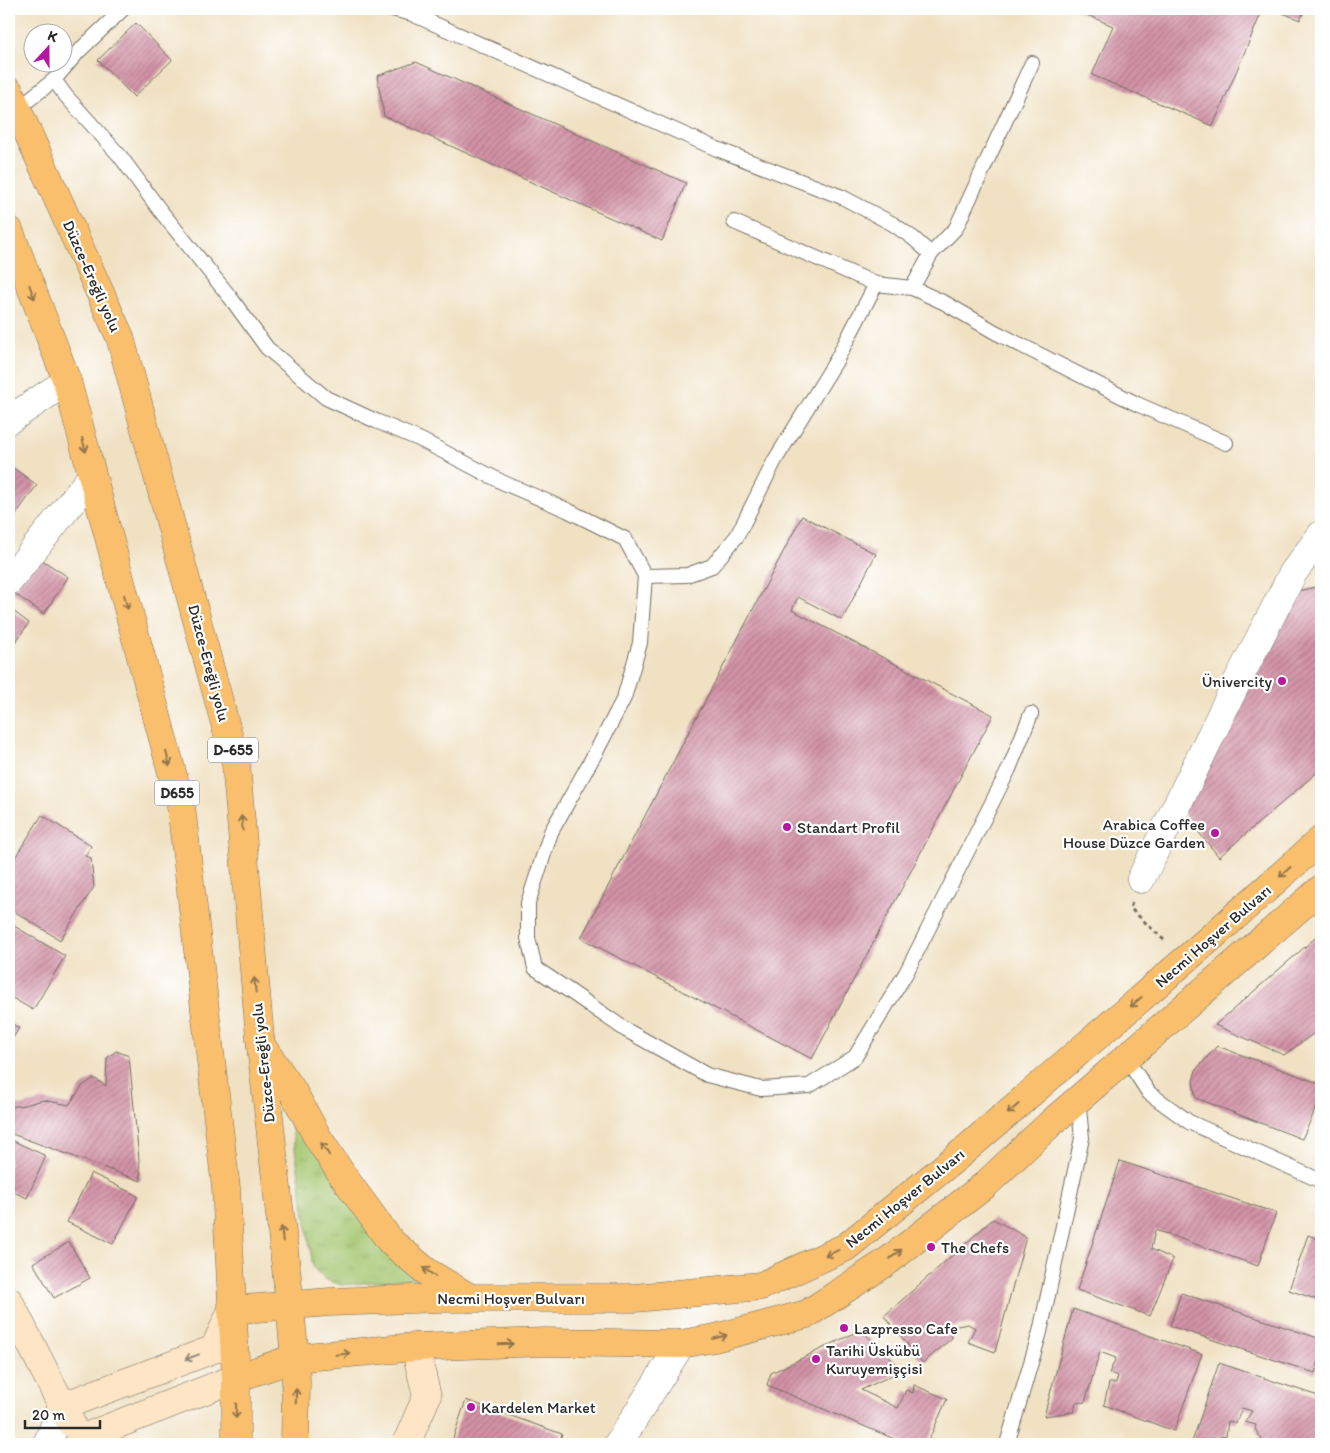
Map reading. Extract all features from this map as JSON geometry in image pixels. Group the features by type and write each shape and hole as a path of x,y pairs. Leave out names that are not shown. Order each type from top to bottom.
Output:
{"main road":[{"name":"Düzce-Ereğli yolu","path":"13,100 120,337 236,764 261,1045 295,1358 294,1444"},
{"name":"D655","path":"9,230 67,381 181,806 226,1188 236,1378"},
{"name":"Necmi Hoşver Bulvarı","path":"232,1310 290,1305 440,1298 635,1298 761,1286 846,1247 958,1156 1321,840"},
{"path":"236,1444 236,1378 295,1358 415,1347 544,1342 681,1344 716,1338 807,1314 888,1261 985,1185 1051,1123 1321,889"},
{"path":"261,1045 292,1090 318,1138 343,1176 391,1242 427,1272 470,1298"}],"street":[{"path":"9,420 67,381"},
{"path":"9,581 92,476"},
{"path":"1141,879 1233,690 1293,573 1321,535"},
{"path":"1293,573 1321,570"},
{"path":"9,1302 81,1442 236,1378"},
{"path":"46,1444 63,1406 214,1349 232,1310"},
{"path":"618,1444 681,1344"},
{"path":"406,1444 428,1396 415,1347"}],"lane":[{"path":"13,100 54,80 78,52 123,9"},
{"path":"392,9 412,14 717,149 842,197 893,224 931,254"},
{"path":"912,288 931,254 956,228 1032,63"},
{"path":"54,80 120,156 159,209 230,297 267,348 326,398 421,440 504,483 567,510 626,539 645,576 640,643 624,698 552,832 528,903 528,938 535,968 626,1030 707,1075 761,1089 809,1086 855,1057 906,973 1009,769 1031,714"},
{"path":"734,222 876,284 912,288 945,303 995,332 1137,404 1226,443"},
{"path":"645,576 687,575 712,566 737,536 775,460 836,361 876,284"},
{"path":"1126,1058 1149,1093 1190,1122 1321,1181"},
{"path":"1007,1444 1040,1332 1082,1138 1078,1100"}],"path":[{"path":"1141,879 1130,908 1185,960"}],"green space":[{"path":"291,1122 308,1136 420,1278 341,1285 324,1279 313,1267"}],"building":[{"path":"1073,9 1263,9 1213,126 1092,75 1113,26"},
{"path":"1273,9 1305,9 1300,20"},
{"path":"136,23 172,60 134,97 98,60"},
{"path":"416,62 686,183 662,241 384,116 377,76"},
{"path":"9,465 37,485 11,521 9,519"},
{"name":"Standart Profil","path":"802,516 876,554 842,620 798,597 792,610 993,715 812,1059 581,938"},
{"path":"36,556 68,577 44,614 12,592"},
{"name":"Ünivercity","path":"1321,586 1321,769 1219,857 1182,812 1283,594"},
{"path":"9,608 29,623 9,651"},
{"path":"42,815 91,846 85,856 91,858 94,887 60,940 9,908 9,867"},
{"path":"9,923 65,956 33,1010 9,996"},
{"path":"1321,933 1321,1028 1284,1055 1215,1025"},
{"path":"9,1022 19,1028 9,1045"},
{"path":"1217,1046 1321,1084 1321,1097 1302,1139 1196,1098 1193,1082 1196,1070"},
{"path":"116,1051 129,1056 141,1181 9,1133 9,1107 43,1100 69,1105 82,1086 94,1078 106,1086 107,1058"},
{"path":"9,1139 46,1156 27,1198 9,1190"},
{"path":"1120,1161 1276,1213 1258,1266 1155,1230 1151,1249 1173,1259 1150,1316 1077,1290"},
{"path":"91,1173 138,1196 113,1244 67,1222"},
{"path":"993,1219 1026,1237 995,1352 968,1342 975,1328 968,1324 947,1328 952,1338 923,1363 884,1316"},
{"path":"1308,1235 1321,1240 1321,1301 1289,1290"},
{"path":"69,1242 90,1278 54,1298 33,1263"},
{"path":"1181,1293 1321,1339 1321,1354 1315,1373 1170,1326"},
{"path":"1073,1309 1202,1354 1174,1431 1104,1405 1109,1383 1116,1383 1118,1376 1109,1373 1116,1358 1100,1352 1085,1402 1076,1403 1074,1412 1044,1416"},
{"path":"861,1330 903,1370 861,1390 898,1408 906,1390 913,1393 914,1385 947,1399 927,1444 906,1444 767,1385 771,1373"},
{"path":"1219,1363 1321,1397 1321,1444 1249,1444 1262,1440 1255,1429 1256,1425 1245,1422 1252,1411 1242,1408 1236,1423 1228,1421 1226,1436 1192,1442"},
{"path":"466,1400 562,1434 559,1444 451,1444"}],"place":[{"name":"Ünivercity","path":"1282,681"},
{"name":"Standart Profil","path":"787,827"},
{"name":"Arabica Coffee House Düzce Garden","path":"1215,833"},
{"name":"The Chefs","path":"931,1247"},
{"name":"Lazpresso Cafe","path":"844,1328"},
{"name":"Tarihi Üskübü Kuruyemişçisi","path":"816,1359"},
{"name":"Kardelen Market","path":"471,1407"}]}
